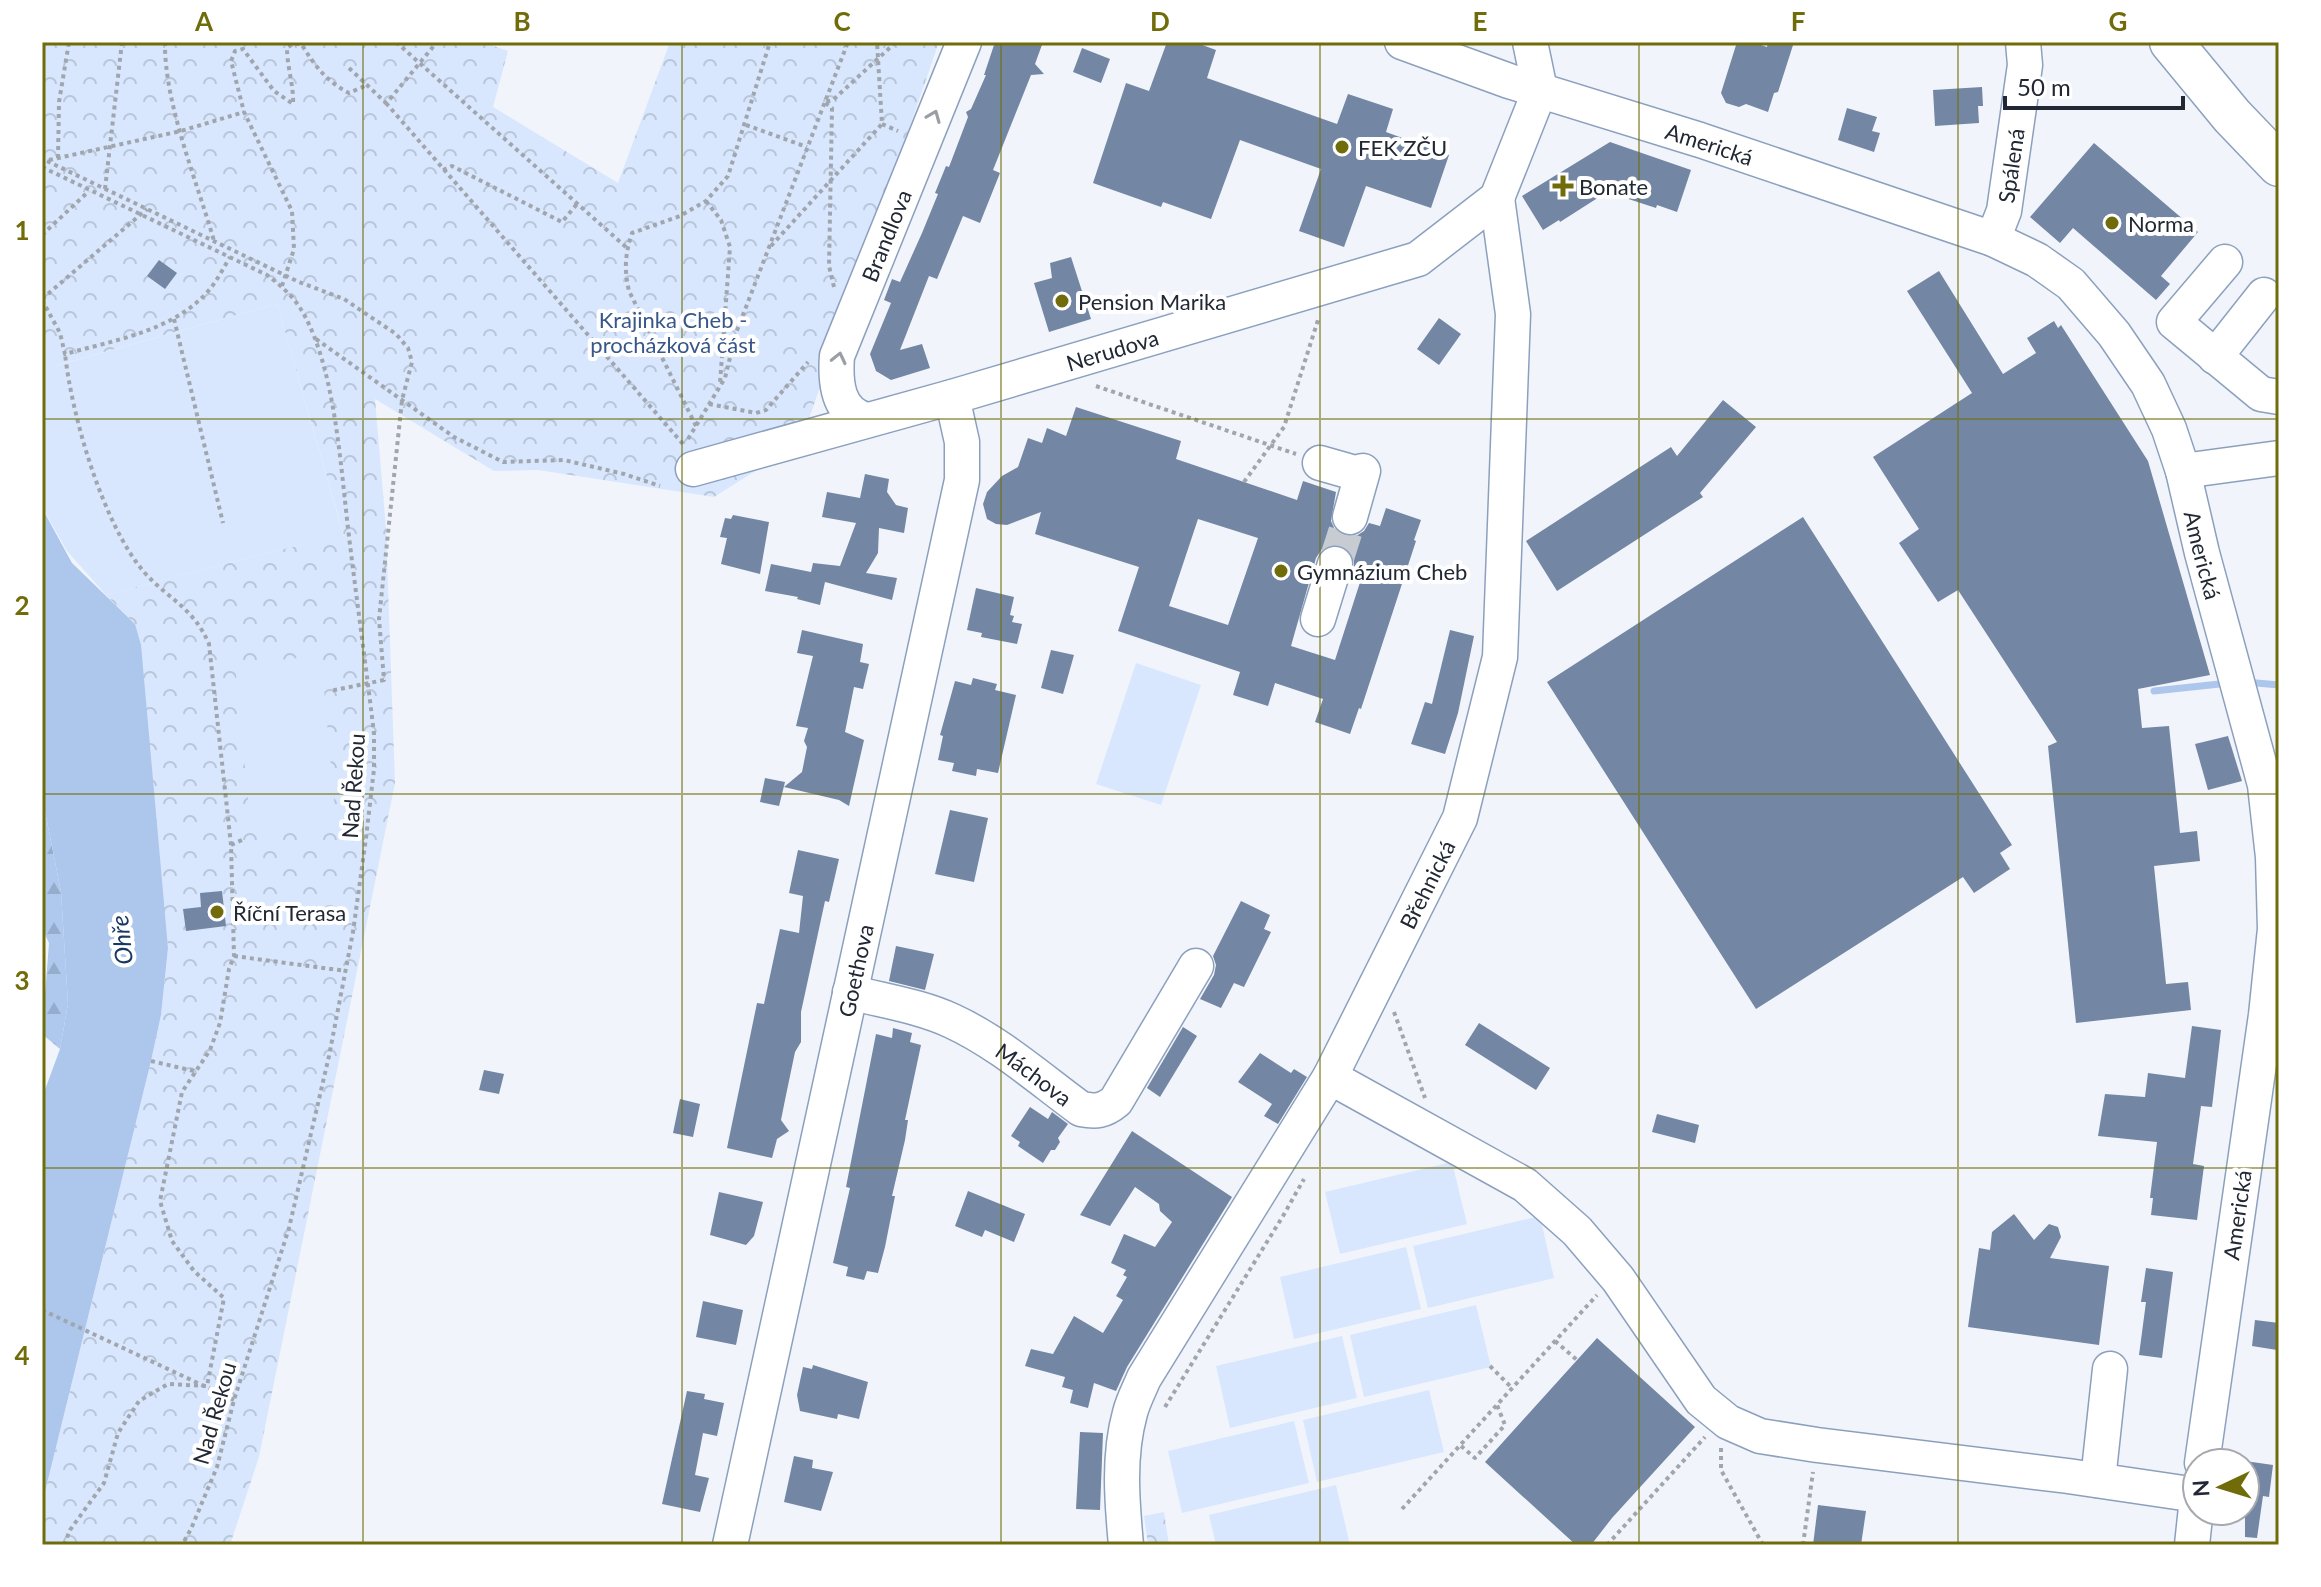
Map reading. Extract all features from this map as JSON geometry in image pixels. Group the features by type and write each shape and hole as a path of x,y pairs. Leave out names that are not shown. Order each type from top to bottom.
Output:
{"main road":[{"path":"2171,42 2232,116 2279,165"}],"street":[{"name":"Brandlova","path":"867,420 856,417 844,407 835,375 837,356 964,42"},
{"name":"Americká","path":"1402,42 1993,239 2037,260 2071,284 2114,334 2148,384 2169,429 2183,471 2265,785 2273,857 2275,929 2264,1030 2204,1447"},
{"path":"1497,198 1540,90 1530,42"},
{"name":"Spálená","path":"1993,239 2004,211 2025,65 2023,42"},
{"name":"Nerudova","path":"693,469 952,397 1418,259 1497,198"},
{"name":"Břehnická","path":"1126,1545 1122,1505 1123,1457 1130,1413 1144,1378 1330,1077 1460,818 1500,657 1513,314 1497,198"},
{"path":"2225,262 2174,322 2215,357 2273,388"},
{"path":"2215,357 2264,295"},
{"name":"Goethova","path":"730,1545 962,480 962,442 952,397"},
{"path":"2183,471 2279,458"},
{"path":"1320,463 1355,473 1363,471 1350,517"},
{"path":"1318,619 1335,564"},
{"name":"Máchova","path":"850,992 951,1020 977,1034 1081,1109 1093,1111 1106,1109 1116,1101 1196,966"},
{"path":"1330,1077 1525,1185 1577,1231 1618,1279 1701,1400 1723,1418 1760,1436 2181,1493"},
{"path":"2098,1480 2110,1369"},
{"name":"Břehnická","path":"1105,1545 1122,1505"}],"path":[{"path":"58,158 59,102 69,42"},
{"path":"105,189 122,42"},
{"path":"165,42 165,64 181,131 214,241"},
{"path":"396,42 627,248"},
{"path":"388,101 437,42"},
{"path":"696,426 629,291 624,271 627,248 632,233 680,216 706,201 728,176 770,42"},
{"path":"349,68 388,101 443,170 685,445 725,378 736,333 848,42"},
{"path":"770,248 882,124 877,42"},
{"path":"824,102 833,100 896,42"},
{"path":"282,286 294,249 292,211 244,112 231,61 235,51 243,49 274,91 293,104 287,71 287,48 294,43 302,45 318,70 333,84 349,93 367,85"},
{"path":"824,102 832,108 829,266 836,298 857,308"},
{"path":"244,112 181,131 47,161 285,275 344,299 396,334 408,348 412,362 402,400 379,619 384,680 330,691"},
{"path":"745,125 807,147"},
{"path":"443,170 452,166 562,222 577,204"},
{"name":"Nad Řekou","path":"42,167 267,275 290,292 315,338 339,447 374,734 374,769 346,971 289,1228 234,1400 217,1467 182,1545"},
{"path":"42,235 89,191"},
{"path":"706,201 721,220 730,247 720,386"},
{"path":"147,209 42,300 60,333 70,395 82,439 113,520 131,555 146,574 200,623 209,644 231,845 234,956 220,1023 210,1050 182,1092 160,1201 172,1241 194,1271 224,1298 207,1386"},
{"path":"65,354 174,319 210,290 230,257"},
{"path":"1244,482 1284,427 1320,313"},
{"path":"174,319 223,523"},
{"path":"315,338 454,437 503,462 564,460 660,486"},
{"path":"709,404 756,413 766,410 809,359"},
{"path":"1090,384 1271,445"},
{"path":"231,845 242,840"},
{"path":"234,956 346,971"},
{"path":"1394,1011 1439,1138"},
{"path":"151,1061 194,1071"},
{"path":"1402,1509 1600,1292 1618,1279"},
{"path":"42,1310 234,1400"},
{"path":"1555,1341 1577,1360"},
{"path":"1490,1366 1512,1388"},
{"path":"64,1545 70,1530 104,1483 118,1433 139,1401 168,1384 207,1386"},
{"path":"1460,1445 1475,1458 1505,1425 1497,1405"},
{"path":"1607,1545 1723,1418"},
{"path":"1723,1418 1721,1470 1763,1545"},
{"path":"1803,1545 1817,1445"}],"green space":[{"name":"Krajinka Cheb - procházková část","path":"42,42 482,42 508,51 493,107 618,183 670,42 939,42 801,442 714,497 538,470 494,471 375,399 386,529 395,783 259,1457 230,1545 42,1545 42,1504 151,1061 161,1015 168,948 135,624 106,595 344,536 277,304 54,366 42,337"},
{"path":"277,304 344,537 278,550 106,595 67,551 42,507 42,337 55,366"},
{"path":"321,656 336,822 251,829 235,664"},
{"path":"1136,663 1201,685 1161,805 1096,784"},
{"path":"42,796 61,892 68,1004 60,1049 42,1034 49,943 42,928"},
{"path":"1452,1162 1467,1224 1340,1254 1325,1192"},
{"path":"1540,1216 1554,1278 1428,1308 1413,1246"},
{"path":"1406,1247 1421,1309 1294,1339 1280,1277"},
{"path":"1476,1305 1491,1367 1364,1397 1350,1335"},
{"path":"1342,1336 1357,1398 1230,1428 1216,1366"},
{"path":"1429,1390 1444,1452 1317,1482 1303,1420"},
{"path":"1294,1421 1309,1483 1182,1513 1168,1451"},
{"path":"1336,1485 1350,1545 1216,1545 1209,1515"},
{"path":"1164,1512 1169,1545 1148,1545 1144,1516"}],"water":[{"name":"Ohře","path":"42,508 72,563 135,624 141,645 168,948 161,1015 151,1061 42,1504 42,1098 60,1049 68,1004 61,892 42,796"}],"building":[{"path":"995,42 1043,42 1035,64 1044,74 1031,75 993,170 1000,173 980,223 963,216 937,279 929,276 900,350 922,344 930,368 891,380 876,371 870,354 891,303 884,300 892,279 900,282 922,233 938,194 935,193 946,166 949,167 968,117 966,112 971,109 986,75"},
{"name":"FEK ZČU","path":"1167,42 1194,42 1216,50 1207,78 1337,124 1348,94 1393,109 1386,132 1449,155 1431,208 1366,186 1344,247 1299,231 1321,169 1240,140 1211,219 1163,202 1161,207 1093,183 1126,83 1149,91"},
{"path":"1737,42 1752,42 1767,47 1768,42 1794,42 1778,92 1774,93 1768,112 1746,104 1739,107 1726,103 1721,93"},
{"path":"1082,48 1110,59 1101,83 1073,72"},
{"path":"1982,87 1983,106 1978,106 1979,123 1935,126 1933,90"},
{"path":"1847,108 1877,117 1872,131 1880,133 1874,152 1838,140"},
{"path":"1610,142 1691,170 1677,212 1607,192 1543,230 1522,196"},
{"name":"Norma","path":"2094,143 2198,232 2161,276 2170,284 2156,300 2073,228 2060,243 2030,217"},
{"name":"Pension Marika","path":"1071,257 1091,319 1049,332 1034,283 1052,278 1050,263"},
{"path":"159,260 177,273 165,289 147,276"},
{"path":"1939,271 2003,374 2036,353 2027,338 2054,321 2058,328 2061,325 2148,461 2210,675 2138,689 2142,728 2169,726 2180,833 2197,831 2200,861 2154,866 2166,984 2188,982 2191,1010 2076,1023 2048,746 2057,742 1958,590 1938,602 1899,543 1919,529 1873,457 1972,393 1907,291"},
{"path":"1439,318 1461,334 1439,365 1417,349"},
{"path":"1723,400 1756,427 1700,493 1703,497 1557,591 1526,541 1671,447 1677,456"},
{"name":"Gymnázium Cheb","path":"1076,407 1181,441 1176,459 1297,500 1303,481 1336,492 1331,521 1335,530 1344,536 1356,536 1369,523 1380,526 1386,508 1421,520 1361,709 1350,734 1315,722 1323,699 1275,683 1268,706 1233,695 1240,672 1118,631 1139,567 1035,534 1041,512 1007,525 987,519 983,504 987,492 1002,476 1018,467 1028,438 1042,443 1047,428 1066,436","holes":["1198,519 1258,538 1228,625 1169,606","1331,544 1349,550 1354,559 1354,570 1363,573 1335,660 1291,646 1316,558 1322,549"]},
{"path":"865,474 889,479 887,492 896,505 908,508 904,533 879,528 878,553 866,573 897,578 892,600 825,582 820,605 765,591 771,564 811,572 813,563 840,566 856,523 822,517 827,492 860,498"},
{"path":"733,515 769,522 760,574 721,564 727,538 720,537 725,518 731,519"},
{"path":"1803,517 2012,845 2000,853 2010,869 1974,893 1963,877 1756,1009 1547,682"},
{"path":"976,588 1014,597 1010,615 1014,616 1012,622 1022,624 1017,644 981,637 982,633 967,630"},
{"path":"802,630 863,644 860,662 869,664 863,689 854,687 845,732 864,740 849,806 839,800 784,787 802,772 807,747 804,741 808,728 796,726 813,656 797,653"},
{"path":"1450,630 1474,636 1458,713 1445,754 1411,744 1425,702 1432,704"},
{"path":"1051,650 1074,655 1063,694 1041,688"},
{"path":"973,678 997,684 995,690 1016,695 998,773 977,769 976,776 952,771 954,763 938,760 943,736 940,735 955,681 971,685"},
{"path":"2228,736 2242,781 2208,790 2195,744"},
{"path":"765,778 785,782 779,806 760,802"},
{"path":"950,810 988,818 974,882 935,874"},
{"path":"798,850 839,859 829,902 825,901 801,1012 801,1042 795,1052 781,1120 789,1131 777,1139 772,1158 727,1148 757,1003 764,1004 780,929 799,933 803,896 789,893"},
{"path":"222,891 226,926 186,931 183,909 201,907 200,893"},
{"path":"1241,901 1270,915 1264,929 1271,932 1244,987 1234,983 1221,1008 1200,999 1214,975 1216,965 1213,956"},
{"path":"896,946 934,954 925,990 889,981"},
{"path":"1479,1023 1550,1068 1536,1090 1465,1045"},
{"path":"2192,1026 2221,1030 2212,1107 2201,1106 2193,1164 2204,1166 2197,1220 2151,1215 2157,1142 2098,1136 2105,1094 2145,1097 2148,1073 2185,1078"},
{"path":"1183,1027 1197,1036 1160,1097 1147,1088"},
{"path":"893,1028 912,1033 910,1042 921,1045 905,1120 908,1120 905,1140 892,1196 895,1196 885,1247 878,1273 867,1271 864,1280 846,1276 848,1267 833,1263 850,1188 846,1187 876,1034 892,1038"},
{"path":"1260,1053 1291,1073 1294,1069 1307,1077 1278,1124 1264,1116 1272,1104 1238,1082"},
{"path":"484,1070 504,1074 499,1094 479,1090"},
{"path":"680,1099 700,1104 693,1137 673,1133"},
{"path":"1030,1107 1048,1119 1052,1112 1068,1124 1058,1138 1060,1142 1055,1150 1051,1150 1043,1163 1018,1146 1020,1142 1011,1136"},
{"path":"1657,1114 1699,1125 1695,1143 1652,1132"},
{"path":"1132,1131 1232,1197 1127,1367 1116,1391 1094,1383 1088,1408 1070,1403 1073,1390 1062,1387 1065,1377 1025,1366 1031,1349 1053,1354 1074,1316 1103,1333 1123,1300 1116,1296 1127,1277 1123,1275 1126,1270 1111,1263 1124,1234 1155,1247 1172,1222 1160,1211 1159,1204 1135,1187 1110,1226 1080,1215"},
{"path":"968,1191 1025,1214 1014,1242 985,1230 982,1237 955,1226"},
{"path":"719,1192 763,1202 754,1236 746,1245 710,1235"},
{"path":"2014,1214 2034,1240 2049,1224 2058,1227 2061,1237 2050,1258 2109,1266 2099,1345 1968,1327 1979,1248 1990,1250 1992,1232"},
{"path":"2146,1268 2173,1272 2162,1358 2139,1355 2146,1302 2141,1302"},
{"path":"703,1301 743,1310 736,1345 696,1337"},
{"path":"2255,1320 2279,1323 2277,1350 2252,1346"},
{"path":"1597,1338 1695,1427 1591,1545 1576,1545 1485,1462"},
{"path":"813,1365 868,1382 859,1419 838,1414 837,1419 800,1411 797,1395 803,1367 812,1369"},
{"path":"687,1391 705,1394 704,1399 724,1403 717,1436 703,1433 695,1475 709,1478 700,1512 662,1504"},
{"path":"1080,1432 1103,1433 1100,1510 1076,1509"},
{"path":"794,1456 813,1460 812,1468 833,1472 821,1511 784,1502"},
{"path":"2261,1463 2273,1465 2269,1497 2263,1496 2261,1510"},
{"path":"1818,1505 1866,1511 1861,1545 1813,1545"},
{"path":"2245,1527 2259,1527 2257,1538 2245,1537"}],"waterway":[{"path":"2245,682 2279,685"},
{"path":"2154,691 2229,683"}],"tunnel":[{"path":"1335,564 1350,517"}],"place":[{"name":"FEK ZČU","path":"1342,147"},
{"name":"Bonate","path":"1563,186"},
{"name":"Norma","path":"2112,223"},
{"name":"Pension Marika","path":"1062,301"},
{"name":"Gymnázium Cheb","path":"1281,571"},
{"name":"Říční Terasa","path":"217,912"}]}
